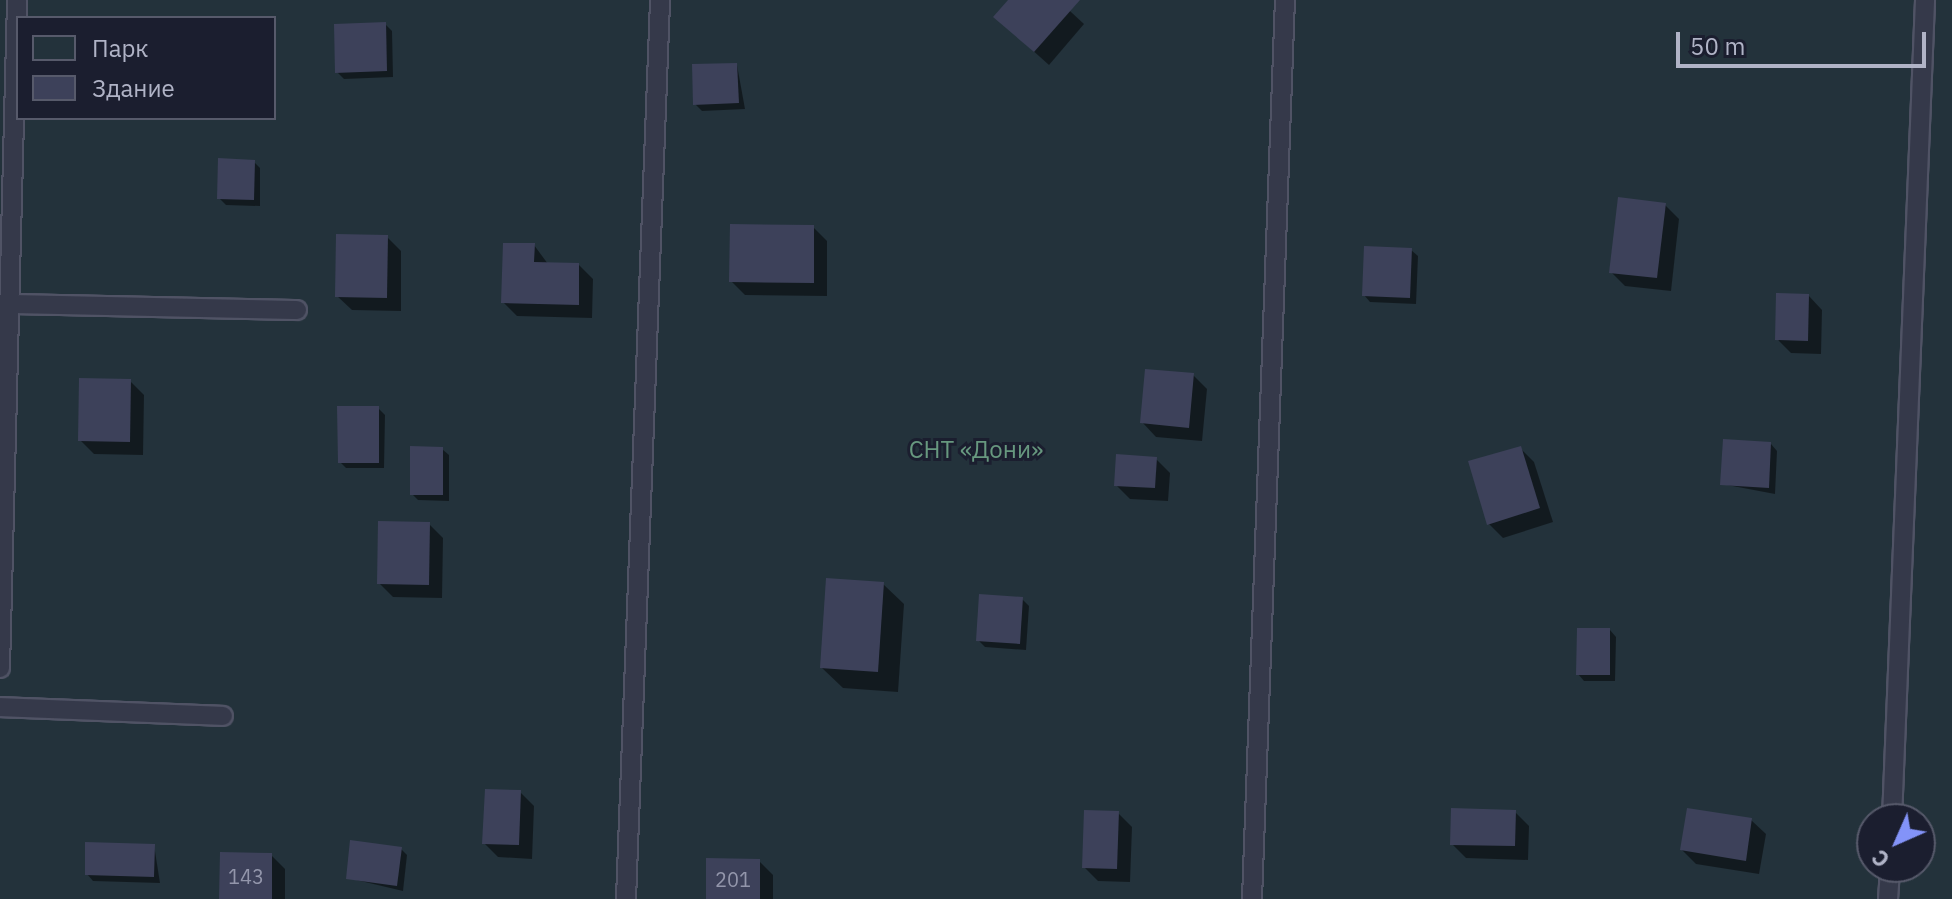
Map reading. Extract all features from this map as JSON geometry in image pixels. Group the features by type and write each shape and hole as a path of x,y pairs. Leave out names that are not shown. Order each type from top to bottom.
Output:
{"lane":[{"path":"626,899 660,0"},
{"path":"1252,899 1285,0"},
{"path":"1893,803 1925,0"},
{"path":"0,668 16,43"},
{"path":"10,304 297,310"},
{"path":"0,707 223,716"}],"green space":[{"name":"СНТ «Дони»","path":"0,0 1952,0 1952,899 0,899"}],"building":[{"path":"1008,0 1080,0 1034,52 993,17"},
{"path":"386,22 387,71 335,73 334,24"},
{"path":"737,63 739,103 693,105 692,64"},
{"path":"218,158 255,160 254,200 217,199"},
{"path":"1618,197 1666,203 1657,278 1609,273"},
{"path":"730,224 814,225 814,283 729,282"},
{"path":"336,234 388,235 387,298 335,297"},
{"path":"503,243 535,243 534,262 579,263 579,305 501,303"},
{"path":"1364,246 1412,248 1410,298 1362,296"},
{"path":"1776,293 1809,294 1808,341 1775,340"},
{"path":"1145,369 1194,373 1189,428 1140,423"},
{"path":"79,378 131,379 130,442 78,441"},
{"path":"337,406 379,406 379,463 338,463"},
{"path":"1723,439 1771,442 1769,488 1720,485"},
{"path":"410,446 443,447 443,495 410,495"},
{"path":"1521,446 1540,508 1487,525 1468,461"},
{"path":"1116,454 1157,457 1155,488 1114,486"},
{"path":"378,521 430,522 429,585 377,584"},
{"path":"826,578 884,582 878,672 820,668"},
{"path":"979,594 1023,597 1020,644 976,641"},
{"path":"1577,628 1610,628 1610,675 1576,675"},
{"path":"485,789 521,790 519,845 482,844"},
{"path":"1451,808 1516,810 1515,846 1450,845"},
{"path":"1687,808 1752,818 1746,861 1680,850"},
{"path":"1084,810 1119,811 1117,869 1082,868"},
{"path":"350,840 402,847 397,886 346,879"},
{"path":"85,842 155,844 154,877 85,875"},
{"path":"220,852 272,853 272,899 219,899"},
{"path":"706,858 760,859 760,899 706,899"}]}
